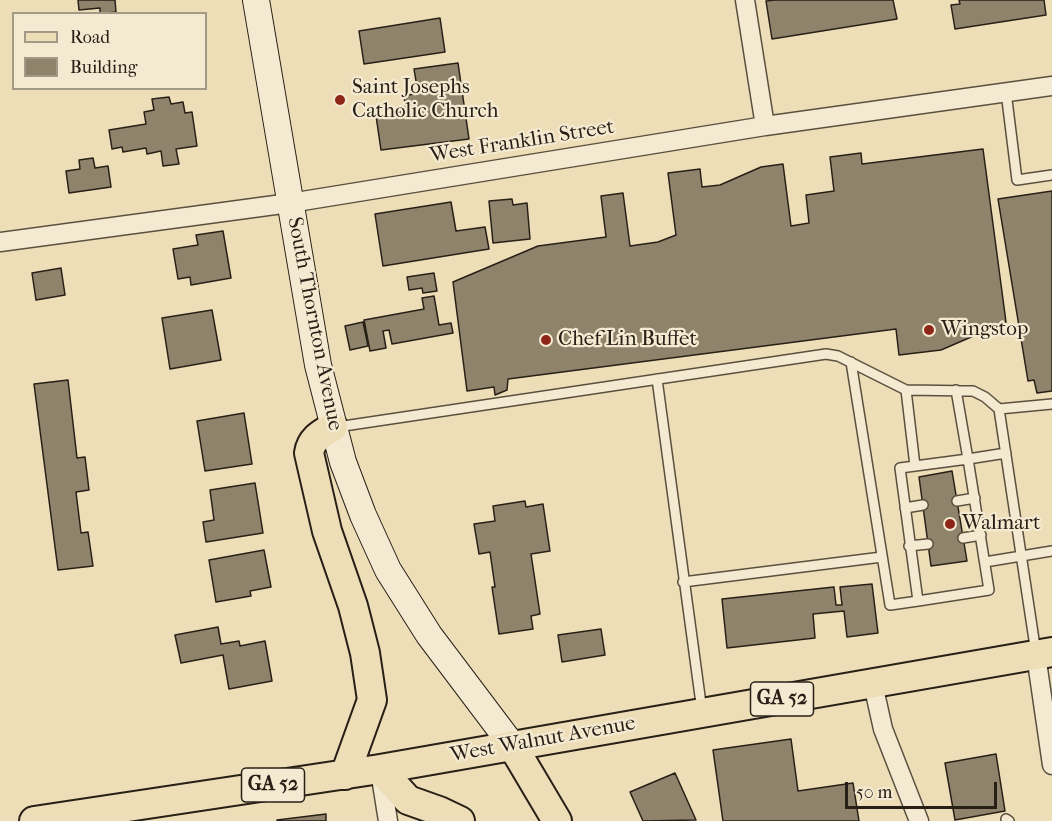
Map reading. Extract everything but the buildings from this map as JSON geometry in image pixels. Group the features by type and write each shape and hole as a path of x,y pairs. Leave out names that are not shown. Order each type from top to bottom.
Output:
{"main road":[{"name":"South Thornton Avenue","path":"256,0 318,365 333,427 363,515 388,570 429,635 512,745"},
{"path":"333,427 312,442 309,453 327,531 353,606 365,653 372,700 345,775"},
{"name":"West Walnut Avenue","path":"40,821 345,775 1044,654"},
{"path":"512,745 557,821"},
{"path":"380,769 408,800 460,821"}],"street":[{"path":"745,0 765,126"},
{"name":"West Franklin Street","path":"0,242 290,202 765,126 1052,87"},
{"path":"1044,654 1052,765"},
{"path":"873,684 883,729 919,821"},
{"path":"380,769 388,821"}],"lane":[{"path":"1006,92 1017,180 1052,175"},
{"path":"333,427 826,354 838,356 906,390 973,391 985,397 999,410 1021,556 1044,654"},
{"path":"851,362 890,605 989,590 956,390"},
{"path":"657,379 702,713"},
{"path":"906,390 915,466"},
{"path":"999,410 1052,404"},
{"path":"918,600 900,468 1006,453"},
{"path":"957,501 975,498"},
{"path":"904,508 923,505"},
{"path":"963,538 981,535"},
{"path":"909,546 928,544"},
{"path":"985,562 1052,551"},
{"path":"683,582 882,557"}],"place":[{"name":"Saint Josephs Catholic Church","path":"340,100"},
{"name":"Wingstop","path":"929,330"},
{"name":"Chef Lin Buffet","path":"546,340"},
{"name":"Walmart","path":"950,524"}]}
